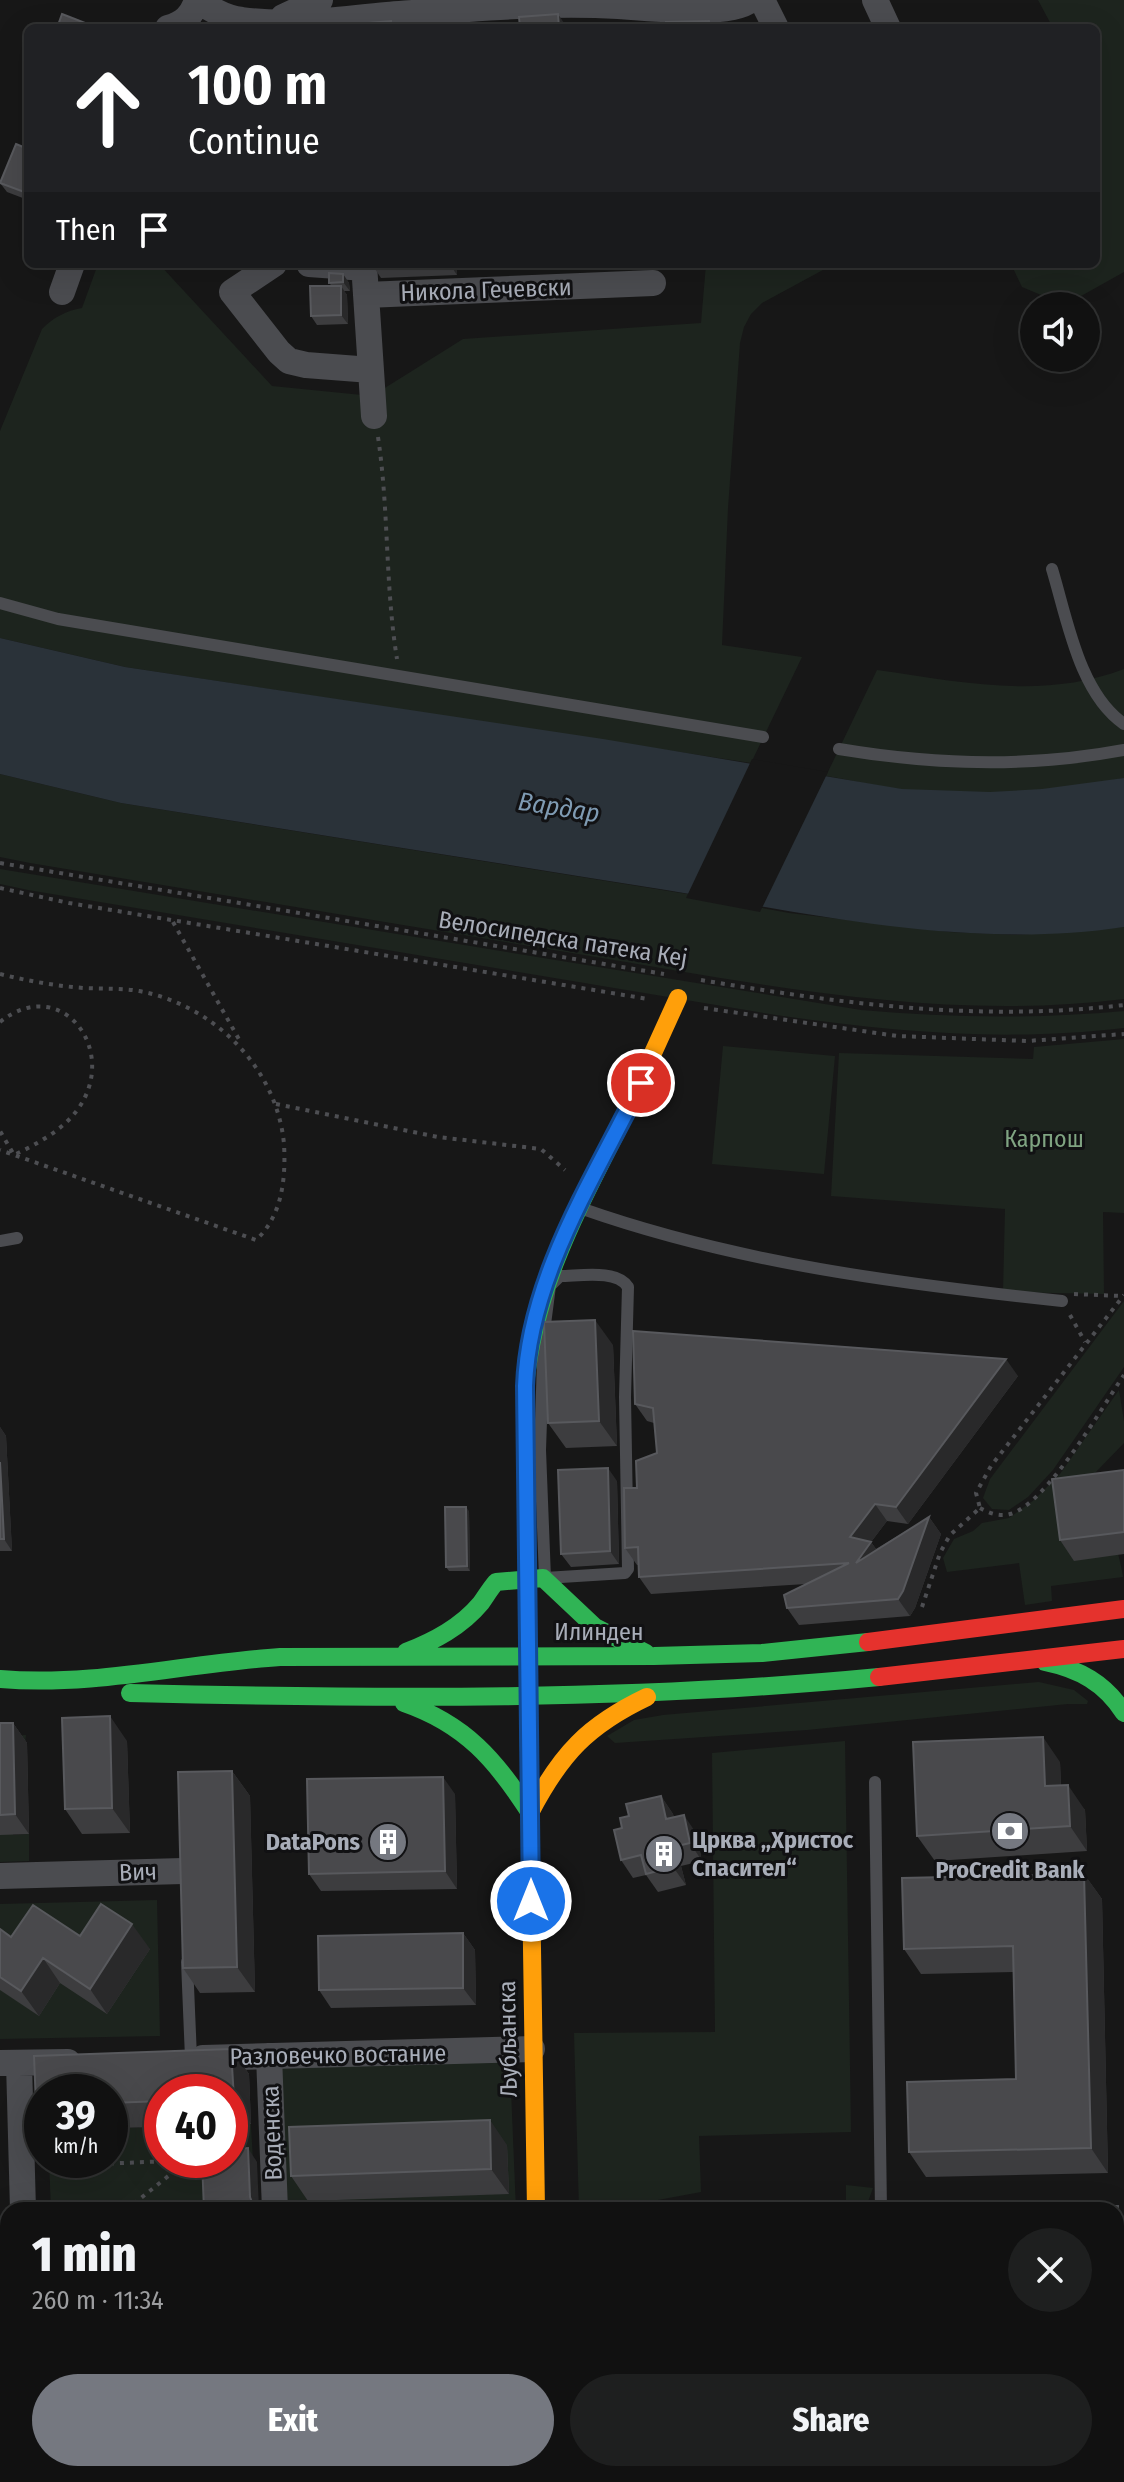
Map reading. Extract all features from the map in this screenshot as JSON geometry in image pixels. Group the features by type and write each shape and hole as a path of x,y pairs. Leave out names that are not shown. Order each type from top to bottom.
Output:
{"street":[{"path":"177,24 193,12 197,0 223,16 265,24"},
{"path":"272,24 320,0"},
{"path":"290,24 342,16 557,6 736,8 750,0"},
{"path":"762,0 774,24"},
{"path":"875,0 886,24"},
{"path":"62,292 71,268"},
{"path":"268,268 232,292 279,352 296,364 371,370"},
{"name":"Никола Гечевски","path":"364,268 374,416"},
{"name":"Никола Гечевски","path":"366,295 653,283"},
{"name":"Љубљанска","path":"536,2202 528,1657 537,1578 525,1386 528,1346 550,1271 677,1001"},
{"path":"394,1657 446,1633 482,1602 496,1582 537,1578 595,1627 654,1656"},
{"name":"Илинден","path":"0,1679 25,1681 139,1676 256,1657 762,1653 915,1637 1124,1609"},
{"name":"Илинден","path":"25,1681 43,1687 124,1693 528,1696 826,1682 1124,1649"},
{"path":"1031,1660 1065,1666 1092,1678 1112,1695 1124,1713"},
{"path":"530,1813 552,1770 582,1733 634,1702 659,1692"},
{"path":"375,1697 419,1707 463,1730 507,1777 530,1813"},
{"name":"Вич","path":"0,1876 184,1878"},
{"name":"Разловечко востание","path":"160,2059 532,2049"},
{"name":"Воденска","path":"269,2056 275,2202"},
{"path":"22,2202 9,2063 97,2061"}],"lane":[{"path":"1052,569 1089,684 1109,712 1124,724"},
{"path":"0,603 58,619 763,737"},
{"path":"839,749 889,756 1017,763 1070,759 1124,750"},
{"path":"579,1208 669,1237 744,1255 975,1292 1062,1301"},
{"path":"0,1241 17,1238"},
{"path":"560,1276 615,1277 624,1280 628,1287 625,1397 628,1569 625,1573 537,1578 544,1332 550,1286 560,1276"},
{"path":"875,1782 881,2202"},
{"path":"187,1947 191,2058"}],"path":[{"path":"374,416 387,524 392,626 400,677"},
{"name":"Велосипедска патека Кеј","path":"0,863 672,976"},
{"path":"0,888 172,920 897,1036 1027,1041 1124,1034"},
{"path":"0,1150 256,1240 270,1226 277,1211 284,1176 283,1140 276,1104 172,920"},
{"path":"0,974 51,985 138,991 161,997 206,1019 244,1049"},
{"name":"Велосипедска патека Кеј","path":"700,980 845,1003 908,1009 1040,1011 1124,1005"},
{"path":"0,1022 20,1010 47,1007 59,1011 80,1026 92,1048 90,1085 78,1109 58,1129 14,1155"},
{"path":"276,1104 438,1137 541,1149 571,1176 591,1184"},
{"path":"0,1131 14,1155"},
{"path":"1085,1343 1057,1293 1124,1295"},
{"path":"1124,1295 985,1476 976,1493 980,1508 989,1514 1009,1515 1032,1499 1065,1461 1124,1375"},
{"path":"915,1637 940,1553 950,1535 980,1508"},
{"path":"136,2202 167,2178"}],"green space":[{"path":"1038,0 1124,0 1124,272 1088,292 1034,292 1022,287 1013,268 1100,268 1100,24 1051,24"},
{"path":"97,268 163,268 272,386 372,396 463,339 701,323 706,268 827,268 762,303 751,314 740,343 722,645 802,657 751,763 125,667 0,638 0,431 42,329 60,315 82,308"},
{"path":"1124,669 1124,778 1041,790 954,793 900,789 826,776 877,670 971,683 1032,686 1063,684"},
{"path":"0,774 121,803 789,913 949,932 1018,935 1124,927 1124,999 1055,1005 987,1006 850,996 714,977 0,857"},
{"path":"0,869 861,1010 992,1016 1124,1011 1124,1028 992,1035 907,1030 776,1015 28,890 0,884"},
{"name":"Карпош","path":"1124,1039 1124,1213 1103,1212 1104,1294 1003,1292 1005,1209 831,1196 839,1053 1033,1059 1034,1047"},
{"path":"723,1046 835,1056 824,1174 712,1164"},
{"path":"1124,1301 1124,1367 1053,1470 1028,1497 1009,1510 992,1509 983,1498 990,1479"},
{"path":"1119,1390 1124,1443 1095,1473 1123,1577 1051,1586 1052,1601 1025,1605 1019,1563 947,1572 943,1558 954,1539 973,1531 982,1523 1009,1518 1034,1500 1060,1474"},
{"path":"1039,1682 1074,1690 1088,1701 1087,1704 807,1730 615,1743 607,1736 634,1720 663,1715"},
{"path":"26,1735 13,1835 29,1834 29,1861 0,1862 0,1736"},
{"path":"845,1741 851,2132 699,2136 701,2192 647,2202 579,2202 574,2033 715,2032 712,1753"},
{"path":"157,1900 160,2036 0,2039 0,1904"},
{"path":"502,2050 510,2066 516,2202 275,2202 269,2056"},
{"path":"248,2124 251,2124 253,2162 248,2168"},
{"path":"144,2127 144,2178 240,2178 220,2202 51,2202 50,2178 128,2178 128,2128"},
{"path":"846,2185 873,2188 868,2202 846,2202"}],"water":[{"name":"Вардар","path":"0,638 125,667 603,739 902,789 990,792 1042,789 1124,778 1124,927 1067,933 1009,934 952,932 837,919 121,803 0,774"}],"pier":[{"path":"752,759 828,772 760,912 686,898"}],"building":[{"path":"62,14 88,24 58,24"},
{"path":"558,14 559,24 520,24 519,17"},
{"path":"391,21 391,24 356,24"},
{"path":"709,21 709,24 666,24"},
{"path":"16,144 24,147 24,192 0,183"},
{"path":"329,273 343,274 343,282 329,283"},
{"path":"310,286 341,286 341,315 311,316"},
{"path":"595,1320 599,1421 548,1423 544,1322"},
{"path":"633,1331 1006,1359 896,1507 875,1504 850,1537 871,1542 856,1563 929,1517 898,1599 787,1608 784,1595 849,1563 639,1577 638,1547 625,1548 624,1488 637,1488 636,1461 657,1453 653,1408 635,1404"},
{"path":"0,1462 4,1539 0,1539"},
{"path":"608,1468 610,1551 561,1554 558,1470"},
{"path":"1124,1470 1124,1532 1060,1540 1052,1479"},
{"path":"445,1507 466,1507 467,1566 446,1567"},
{"path":"110,1716 112,1808 65,1809 62,1718"},
{"path":"0,1723 13,1723 15,1814 0,1815"},
{"name":"ProCredit Bank","path":"1043,1737 1045,1786 1068,1785 1070,1826 917,1836 913,1742"},
{"path":"232,1771 237,1967 183,1968 178,1772"},
{"name":"DataPons","path":"443,1777 445,1871 309,1874 307,1779"},
{"path":"661,1796 666,1819 684,1815 690,1843 669,1848 673,1867 646,1874 641,1855 621,1860 614,1830 622,1828 620,1818 629,1816 626,1804"},
{"path":"1084,1874 1091,2148 909,2152 907,2082 1016,2079 1013,1946 904,1949 902,1878"},
{"path":"101,1904 132,1924 90,1989 43,1958 21,1991 0,1977 0,1929 11,1937 33,1905 80,1936"},
{"path":"463,1933 463,1988 319,1990 318,1936"},
{"path":"231,2049 232,2074 144,2074 144,2102 128,2102 128,2074 35,2074 34,2056"},
{"path":"490,2120 491,2169 291,2176 289,2127"},
{"path":"248,2148 252,2202 204,2202 203,2178 248,2178"}],"traffic: fast":[{"path":"529,1752 525,1386 530,1349 538,1314 561,1248 623,1119"},
{"path":"406,1652 456,1626 481,1603 496,1582 543,1578 595,1627 646,1653"},
{"path":"0,1679 70,1680 280,1657 654,1656 762,1653 868,1642"},
{"path":"1045,1662 1090,1679 1108,1693 1124,1713"},
{"path":"130,1693 317,1696 599,1694 879,1677"},
{"path":"404,1703 445,1722 477,1746 505,1776 530,1813"}],"traffic: slow":[{"path":"623,1119 678,998"},
{"path":"531,1811 553,1773 578,1743 608,1719 647,1697"},
{"path":"529,1752 536,2202"}],"traffic: jam":[{"path":"868,1642 1124,1609"},
{"path":"879,1677 1124,1649"}],"place":[{"name":"ProCredit Bank","path":"1010,1831"},
{"name":"DataPons","path":"388,1842"},
{"name":"Црква „Христос Спасител“","path":"664,1854"}],"route":[{"path":"531,1901 525,1386 528,1346 539,1300 562,1242 641,1083"}]}
